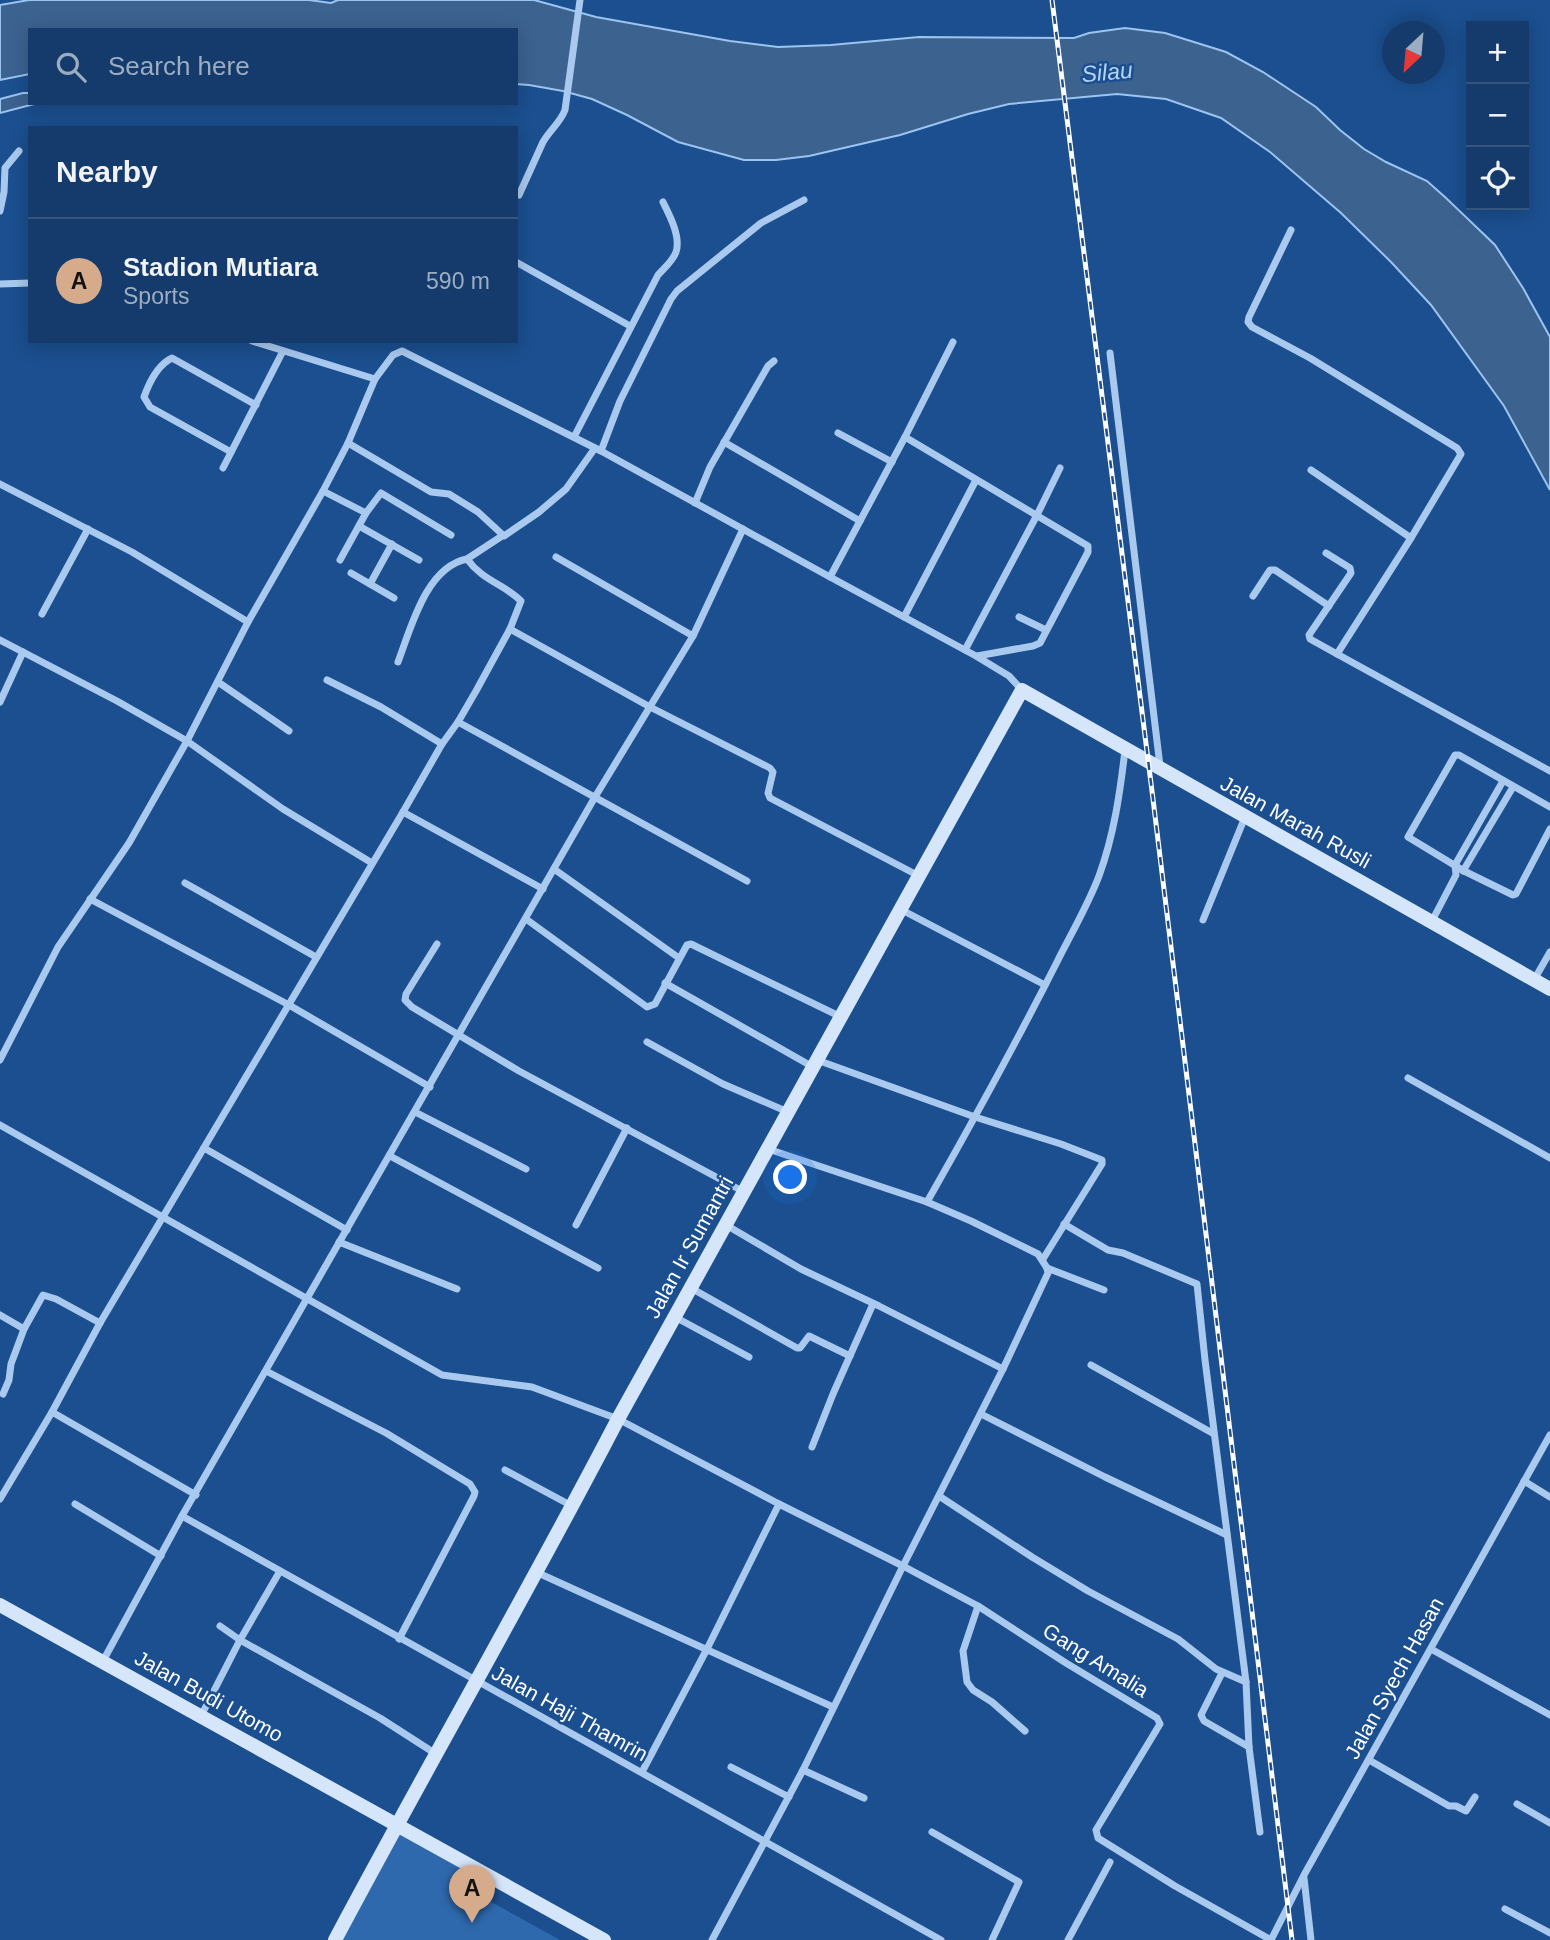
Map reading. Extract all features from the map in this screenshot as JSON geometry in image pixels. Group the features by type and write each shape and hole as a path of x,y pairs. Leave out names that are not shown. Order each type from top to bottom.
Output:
{"main road":[{"name":"Jalan Marah Rusli","path":"1022,691 1550,989"},
{"name":"Jalan Ir Sumantri","path":"335,1940 618,1419 1022,691"},
{"name":"Jalan Budi Utomo","path":"0,1605 604,1940"}],"street":[{"path":"518,194 543,142 557,126 565,110 580,0"},
{"path":"0,211 3,164 19,151"},
{"path":"398,662 420,605 433,580 451,566 506,536 566,489 598,449 677,291 761,223 804,200"},
{"path":"574,437 658,275 674,256 677,248 671,217 663,202"},
{"path":"1291,230 1248,322 1252,327 1310,358 1457,448 1461,454 1337,654"},
{"path":"518,263 630,326"},
{"path":"0,284 28,283"},
{"path":"830,577 953,342"},
{"path":"258,343 375,379"},
{"path":"223,468 283,351"},
{"path":"0,1060 58,947 129,843 187,741 248,622 348,443 375,379 393,355 402,351 598,449 976,656 1009,676 1022,691"},
{"path":"1110,354 1161,771"},
{"path":"231,452 150,407 144,397 146,390 160,366 172,358 256,405"},
{"path":"695,503 724,442 768,366 775,361"},
{"path":"838,433 892,462"},
{"path":"905,437 1086,543 1089,549 1040,643 976,656"},
{"path":"724,442 860,521"},
{"path":"348,443 431,492 449,494 478,512 502,536"},
{"path":"965,650 1060,468"},
{"path":"1311,470 1411,538"},
{"path":"904,617 976,480"},
{"path":"0,484 132,552 248,622"},
{"path":"323,491 366,513"},
{"path":"341,560 366,513 381,493 451,535"},
{"path":"359,526 419,560"},
{"path":"42,614 88,529"},
{"path":"103,1661 182,1516 595,797 693,636 743,529"},
{"path":"370,584 392,544"},
{"path":"1326,553 1350,568 1351,573 1309,635 1310,639 1550,771"},
{"path":"556,557 693,636"},
{"path":"0,1499 52,1412 100,1323 442,744 458,722 510,629 521,601 488,580 467,559"},
{"path":"1253,596 1270,570 1275,570 1329,606"},
{"path":"351,573 394,598"},
{"path":"1019,617 1046,630"},
{"path":"510,629 772,770 768,793 770,798 919,876"},
{"path":"0,640 187,741 283,809 372,863"},
{"path":"0,702 23,652"},
{"path":"327,680 442,744"},
{"path":"218,682 289,731"},
{"path":"458,722 747,881"},
{"path":"927,1202 1045,985 1098,878 1119,804 1125,750"},
{"path":"1550,807 1459,755 1453,756 1408,838 1512,895 1516,894 1550,830"},
{"path":"1432,921 1456,874 1455,865 1503,781"},
{"path":"1456,874 1464,871 1513,787"},
{"path":"403,812 543,889"},
{"path":"1203,920 1245,817"},
{"path":"554,869 679,958"},
{"path":"185,883 316,957"},
{"path":"90,899 289,1005 430,1087"},
{"path":"900,909 1045,985"},
{"path":"526,919 647,1007 655,1004 679,958 687,945 691,944 841,1017"},
{"path":"438,944 406,994 405,1000 411,1007 519,1071 744,1192"},
{"path":"1534,980 1550,952"},
{"path":"666,984 816,1063 1102,1160 1043,1259"},
{"path":"647,1042 723,1084 789,1112"},
{"path":"1408,1078 1550,1158"},
{"path":"415,1112 526,1169"},
{"name":"Gang Amalia","path":"0,1125 442,1375 538,1388 618,1419 978,1606 1159,1719 1160,1724 1096,1830 1096,1836 1100,1841 1187,1893 1271,1940"},
{"path":"576,1225 627,1128"},
{"path":"204,1148 347,1230"},
{"path":"712,1940 803,1770 981,1414 1048,1273 1043,1259 1030,1249 927,1202 767,1149"},
{"path":"390,1156 598,1268"},
{"path":"1064,1224 1108,1250 1123,1253 1197,1284 1246,1682 1249,1748 1260,1832"},
{"path":"726,1226 801,1269 1003,1369"},
{"path":"339,1242 457,1289"},
{"path":"1047,1268 1104,1290"},
{"path":"691,1288 797,1348 800,1348 809,1336 850,1356"},
{"path":"2,1394 9,1380 11,1364 24,1329 42,1297 45,1295 100,1323"},
{"path":"812,1447 873,1304"},
{"path":"0,1315 24,1329"},
{"path":"675,1317 749,1357"},
{"path":"1091,1365 1214,1434"},
{"path":"266,1371 386,1433 473,1488 474,1496 400,1639"},
{"path":"52,1412 196,1495"},
{"path":"981,1414 1227,1535"},
{"name":"Jalan Syech Hasan","path":"1271,1940 1304,1875 1550,1435"},
{"path":"505,1470 573,1506"},
{"path":"1524,1481 1550,1497"},
{"path":"939,1496 1088,1591 1178,1639 1222,1673 1246,1682"},
{"path":"75,1504 161,1556"},
{"path":"642,1772 779,1504"},
{"name":"Jalan Haji Thamrin","path":"182,1516 941,1940"},
{"path":"201,1716 240,1640 280,1571"},
{"path":"536,1572 833,1707"},
{"path":"978,1606 963,1651 967,1682 1025,1731"},
{"path":"220,1626 240,1640 380,1718 437,1755"},
{"path":"1431,1649 1550,1716"},
{"path":"1222,1673 1201,1714 1202,1718 1249,1748"},
{"path":"1369,1760 1449,1806 1466,1811 1475,1797"},
{"path":"732,1767 789,1797"},
{"path":"803,1770 864,1798"},
{"path":"1517,1804 1550,1823"},
{"path":"932,1832 1018,1880 1019,1884 992,1940"},
{"path":"1068,1940 1110,1862"},
{"path":"1304,1875 1311,1940"},
{"path":"1505,1909 1550,1933"}],"shaded area":[{"path":"401,1831 484,1878 477,1894 560,1940 341,1940"}],"water":[{"name":"Silau","path":"29,0 309,0 331,3 338,0 534,0 596,17 778,47 919,37 1074,38 1125,28 1165,33 1226,52 1263,72 1316,107 1364,149 1427,181 1495,245 1550,337 1550,490 1504,406 1431,305 1391,262 1341,213 1270,152 1221,118 1166,99 1117,94 1009,104 900,135 809,156 744,160 678,142 592,99 563,91 518,84 518,28 28,28 28,74 0,80 0,5"},
{"path":"28,93 28,105 30,105 0,113 0,99"}],"railway":[{"path":"1052,0 1153,799 1292,1940"}],"place":[{"name":"Stadion Mutiara","path":"472,1923"}]}
